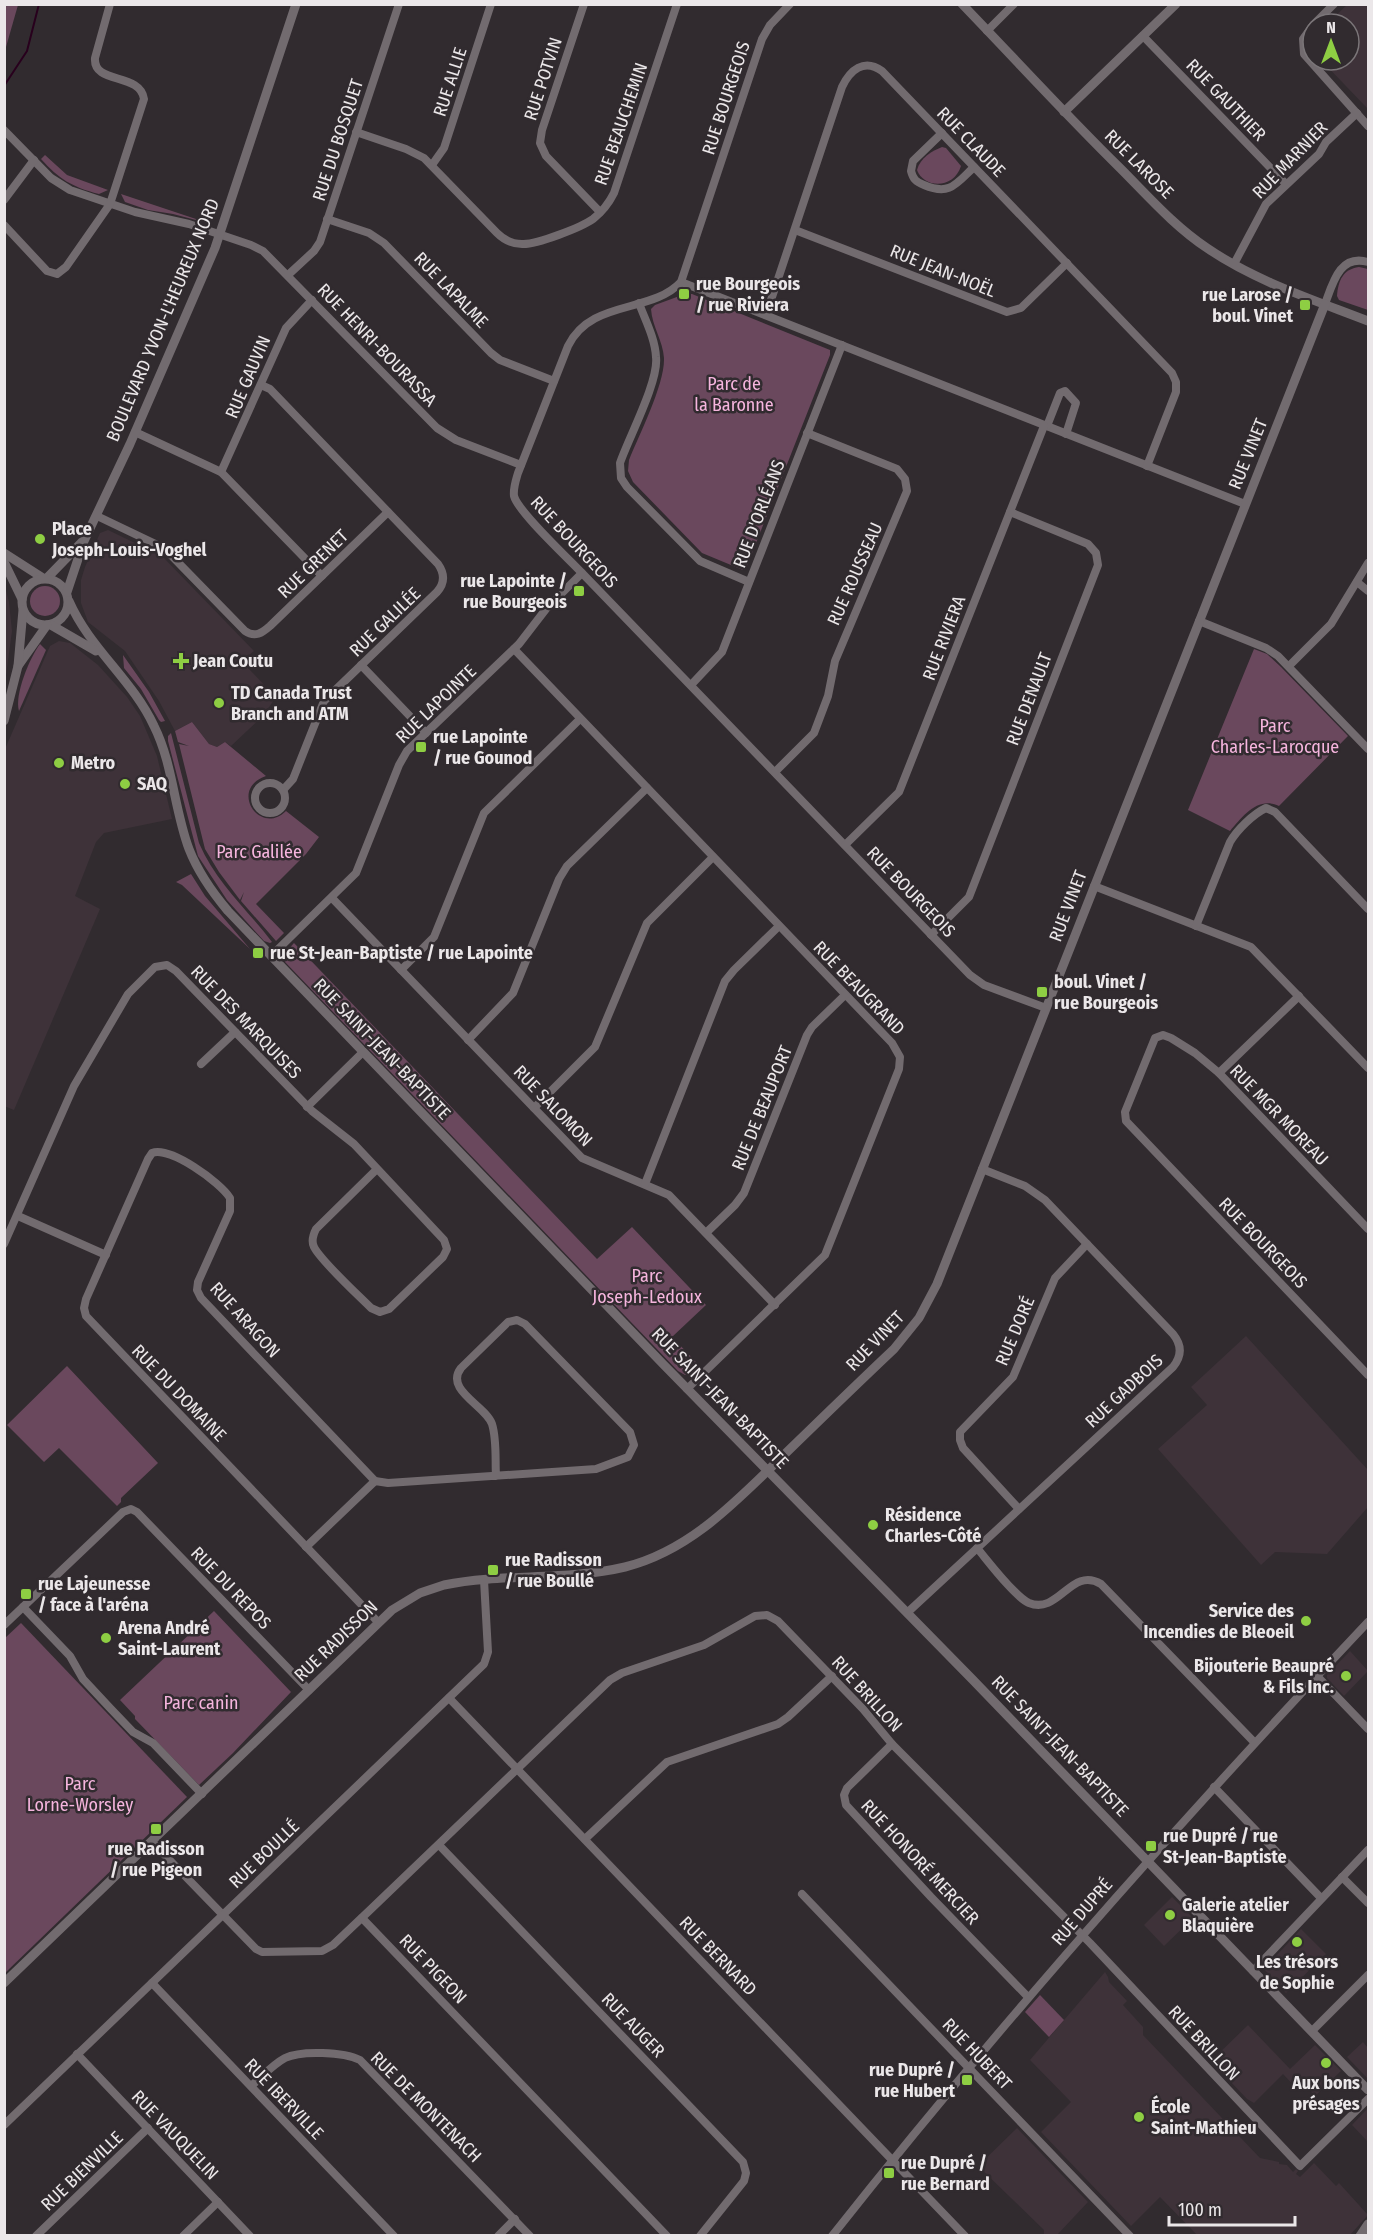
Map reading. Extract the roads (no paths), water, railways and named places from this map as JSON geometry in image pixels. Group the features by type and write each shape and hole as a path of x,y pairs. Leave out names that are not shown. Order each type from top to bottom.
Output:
{"street":[{"path":"4,225 47,271 57,274 64,271 110,204 144,99 137,85 102,73 96,65 95,58 110,4"},
{"name":"BOULEVARD YVON-L'HEUREUX NORD","path":"68,597 84,541 135,432 219,235 296,4"},
{"name":"RUE DU BOSQUET","path":"288,275 316,248 399,4"},
{"name":"RUE ALLIE","path":"432,165 444,148 491,4"},
{"name":"RUE POTVIN","path":"584,4 542,130 540,143 548,159 600,213"},
{"name":"RUE BEAUCHEMIN","path":"356,132 415,153 432,165 501,237 511,242 522,244 534,242 582,226 600,213 615,191 676,4"},
{"name":"RUE BOURGEOIS","path":"790,4 774,20 762,39 681,282 671,291 596,318 583,326 570,342 514,486 517,502 582,573 980,983 1046,1008"},
{"name":"RUE LAROSE","path":"962,4 1064,112 1170,218 1201,244 1268,281 1368,321"},
{"path":"987,31 1014,4"},
{"path":"1064,112 1176,4"},
{"name":"RUE GAUTHIER","path":"1143,36 1286,184"},
{"name":"RUE CLAUDE","path":"766,315 842,87 855,68 868,65 880,69 1168,369 1175,379 1174,396 1147,466"},
{"path":"1319,72 1368,126"},
{"name":"RUE MARNIER","path":"1234,264 1260,212 1319,154 1326,142 1357,113"},
{"name":"RUE HENRI-BOURASSA","path":"4,130 51,178 65,188 142,214 180,222 259,249 288,275 441,432 521,465"},
{"path":"942,134 913,161 911,171 915,180 934,189 946,190 974,167"},
{"path":"4,200 34,160"},
{"name":"RUE LAPALME","path":"327,219 369,233 380,240 494,356 554,381"},
{"name":"RUE JEAN-NOËL","path":"795,230 1007,312 1020,308 1067,263"},
{"path":"1325,304 1341,268 1353,261 1368,262"},
{"path":"681,282 1245,504"},
{"name":"RUE GAUVIN","path":"221,472 286,328 312,300"},
{"path":"639,303 655,350 657,364 653,380 620,464 621,478 627,487 700,561 749,582"},
{"name":"RUE VINET","path":"768,1471 894,1349 919,1318 937,1284 1325,304"},
{"name":"RUE D'ORLÉANS","path":"691,685 722,652 842,345"},
{"name":"RUE GALILÉE","path":"261,385 270,390 440,567 443,581 438,592 324,701 292,779 283,790"},
{"name":"RUE RIVIERA","path":"845,845 899,792 1010,512 1060,393 1065,391 1076,403 1065,434"},
{"path":"135,432 221,472 322,576"},
{"name":"RUE ROUSSEAU","path":"775,772 814,733 828,696 831,671 907,490 905,478 897,470 807,433"},
{"name":"RUE GRENET","path":"97,516 160,545 245,631 257,635 270,626 388,512"},
{"name":"RUE DENAULT","path":"931,935 969,897 1098,565 1096,553 1088,544 1010,512"},
{"name":"BOULEVARD YVON-L'HEUREUX NORD","path":"45,578 84,541"},
{"path":"4,552 45,578 57,581 68,597 64,615 49,625 18,666"},
{"path":"4,562 15,581 22,599 23,610 18,666 4,721"},
{"path":"1289,666 1327,628 1368,562"},
{"name":"RUE LAPOINTE","path":"271,956 357,871 400,761 407,751 514,649 550,605 582,573"},
{"path":"22,599 29,584 45,578"},
{"path":"1357,582 1368,591"},
{"name":"RUE SAINT-JEAN-BAPTISTE","path":"68,597 80,625 128,685 154,726 165,755 186,839 200,872 228,911 687,1389 908,1612 1368,2090"},
{"path":"23,610 33,621 49,625"},
{"path":"1199,621 1266,648 1289,666 1368,749"},
{"name":"RUE SAINT-JEAN-BAPTISTE","path":"49,625 101,654"},
{"name":"RUE BEAUGRAND","path":"514,649 896,1048 900,1057 900,1066 827,1251 819,1262 687,1389"},
{"path":"361,665 426,733"},
{"path":"401,970 434,937 484,813 580,719"},
{"path":"468,1040 513,993 567,866 647,788"},
{"path":"1197,926 1230,842 1260,811 1266,808 1275,812 1368,909"},
{"path":"534,1108 595,1047 647,922 713,857"},
{"path":"1094,886 1251,947 1368,1068"},
{"name":"RUE SALOMON","path":"332,898 585,1160 669,1195 775,1305"},
{"path":"645,1184 725,981 779,926"},
{"name":"RUE DES MARQUISES","path":"4,1244 74,1086 128,994 153,969 162,965 172,967 307,1107 352,1143 377,1169 443,1238 447,1247 442,1257 389,1308 380,1312 371,1308 324,1260 316,1250 313,1239 316,1229 377,1169"},
{"name":"RUE DE BEAUPORT","path":"707,1232 744,1193 809,1031 845,995"},
{"path":"1219,1073 1299,996"},
{"path":"201,1065 235,1032"},
{"name":"RUE BOURGEOIS","path":"1159,1035 1153,1041 1125,1112 1126,1121 1368,1375"},
{"name":"RUE MGR MOREAU","path":"1159,1035 1165,1035 1183,1045 1219,1073 1368,1229"},
{"path":"307,1107 363,1053"},
{"name":"RUE DU DOMAINE","path":"157,1151 148,1159 85,1302 88,1319 378,1622"},
{"name":"RUE ARAGON","path":"157,1151 164,1152 196,1168 227,1193 231,1200 230,1210 198,1282 201,1298 375,1481"},
{"name":"RUE GADBOIS","path":"908,1612 1173,1367 1179,1356 1180,1346 1176,1337 1041,1196 1025,1186 982,1169"},
{"path":"18,1216 105,1255"},
{"name":"RUE DORÉ","path":"1019,1509 963,1448 960,1432 1013,1377 1054,1278 1087,1244"},
{"path":"306,1547 375,1481 388,1483 496,1476 596,1468 628,1457 634,1445 630,1432 524,1323 517,1320 506,1324 460,1368 456,1377 458,1386 492,1423 496,1476"},
{"name":"RUE RADISSON","path":"4,1983 378,1622 406,1601 428,1590 452,1584 599,1572 653,1558 678,1546 701,1530 768,1471"},
{"name":"RUE DU REPOS","path":"23,1607 123,1512 131,1509 137,1512 309,1690"},
{"path":"977,1548 1023,1599 1035,1604 1051,1602 1080,1580 1099,1582 1254,1742"},
{"name":"RUE BOULLÉ","path":"4,2125 481,1667 487,1658 488,1644 484,1580"},
{"path":"4,1625 23,1607 70,1656 83,1679 110,1708 134,1732 152,1743 202,1794"},
{"name":"RUE BRILLON","path":"362,1918 614,1678 704,1645 758,1615 767,1615 778,1621 832,1676 892,1744 1081,1935 1300,2166 1368,2098"},
{"name":"RUE DUPRÉ","path":"832,2235 968,2067 1081,1935 1254,1742 1368,1622"},
{"path":"585,1839 664,1764 778,1724 832,1676"},
{"path":"1317,1676 1368,1729"},
{"name":"RUE BERNARD","path":"449,1698 966,2235"},
{"name":"RUE HONORÉ MERCIER","path":"892,1744 847,1788 844,1795 846,1805 1028,1997"},
{"path":"1214,1787 1321,1898"},
{"path":"152,1842 259,1951 322,1951 333,1945 362,1918"},
{"name":"RUE AUGER","path":"439,1845 743,2162 746,2173 744,2181 700,2235"},
{"path":"1253,1971 1368,1850"},
{"path":"1342,1877 1368,1903"},
{"name":"RUE HUBERT","path":"802,1894 1130,2235"},
{"name":"RUE PIGEON","path":"362,1918 667,2235"},
{"path":"1312,2031 1368,1975"},
{"name":"RUE IBERVILLE","path":"152,1983 394,2235"},
{"name":"RUE VAUQUELIN","path":"77,2054 250,2235"},
{"name":"RUE DE MONTENACH","path":"251,2086 290,2056 345,2055 360,2060 530,2235"},
{"name":"RUE BIENVILLE","path":"36,2235 148,2128"},
{"path":"183,2235 218,2202"},
{"path":"498,2235 515,2219"},
{"path":"1360,2235 1368,2224"}],"waterway":[{"path":"4,86 27,51 39,4"}],"place":[{"name":"rue Bourgeois / rue Riviera","path":"684,294"},
{"name":"rue Larose / boul. Vinet","path":"1305,305"},
{"name":"Place Joseph-Louis-Voghel","path":"40,539"},
{"name":"rue Lapointe / rue Bourgeois","path":"579,591"},
{"name":"Jean Coutu","path":"181,661"},
{"name":"TD Canada Trust Branch and ATM","path":"219,703"},
{"name":"rue Lapointe / rue Gounod","path":"421,747"},
{"name":"Metro","path":"59,763"},
{"name":"SAQ","path":"125,784"},
{"name":"rue St-Jean-Baptiste / rue Lapointe","path":"258,953"},
{"name":"boul. Vinet / rue Bourgeois","path":"1042,992"},
{"name":"Résidence Charles-Côté","path":"873,1525"},
{"name":"rue Radisson / rue Boullé","path":"493,1570"},
{"name":"rue Lajeunesse / face à l'aréna","path":"26,1594"},
{"name":"Service des Incendies de Bleoeil","path":"1306,1621"},
{"name":"Arena André Saint-Laurent","path":"106,1638"},
{"name":"Bijouterie Beaupré & Fils Inc.","path":"1346,1676"},
{"name":"rue Radisson / rue Pigeon","path":"156,1829"},
{"name":"rue Dupré / rue St-Jean-Baptiste","path":"1151,1846"},
{"name":"Galerie atelier Blaquière","path":"1170,1915"},
{"name":"Les trésors de Sophie","path":"1297,1942"},
{"name":"Aux bons présages","path":"1326,2063"},
{"name":"rue Dupré / rue Hubert","path":"967,2080"},
{"name":"École Saint-Mathieu","path":"1139,2117"},
{"name":"rue Dupré / rue Bernard","path":"889,2173"}],"park label":[{"name":"Parc de la Baronne","path":"734,394"},
{"name":"Parc Charles-Larocque","path":"1275,736"},
{"name":"Parc Galilée","path":"259,852"},
{"name":"Parc Joseph-Ledoux","path":"647,1286"},
{"name":"Parc canin","path":"201,1703"},
{"name":"Parc Lorne-Worsley","path":"80,1794"}]}
